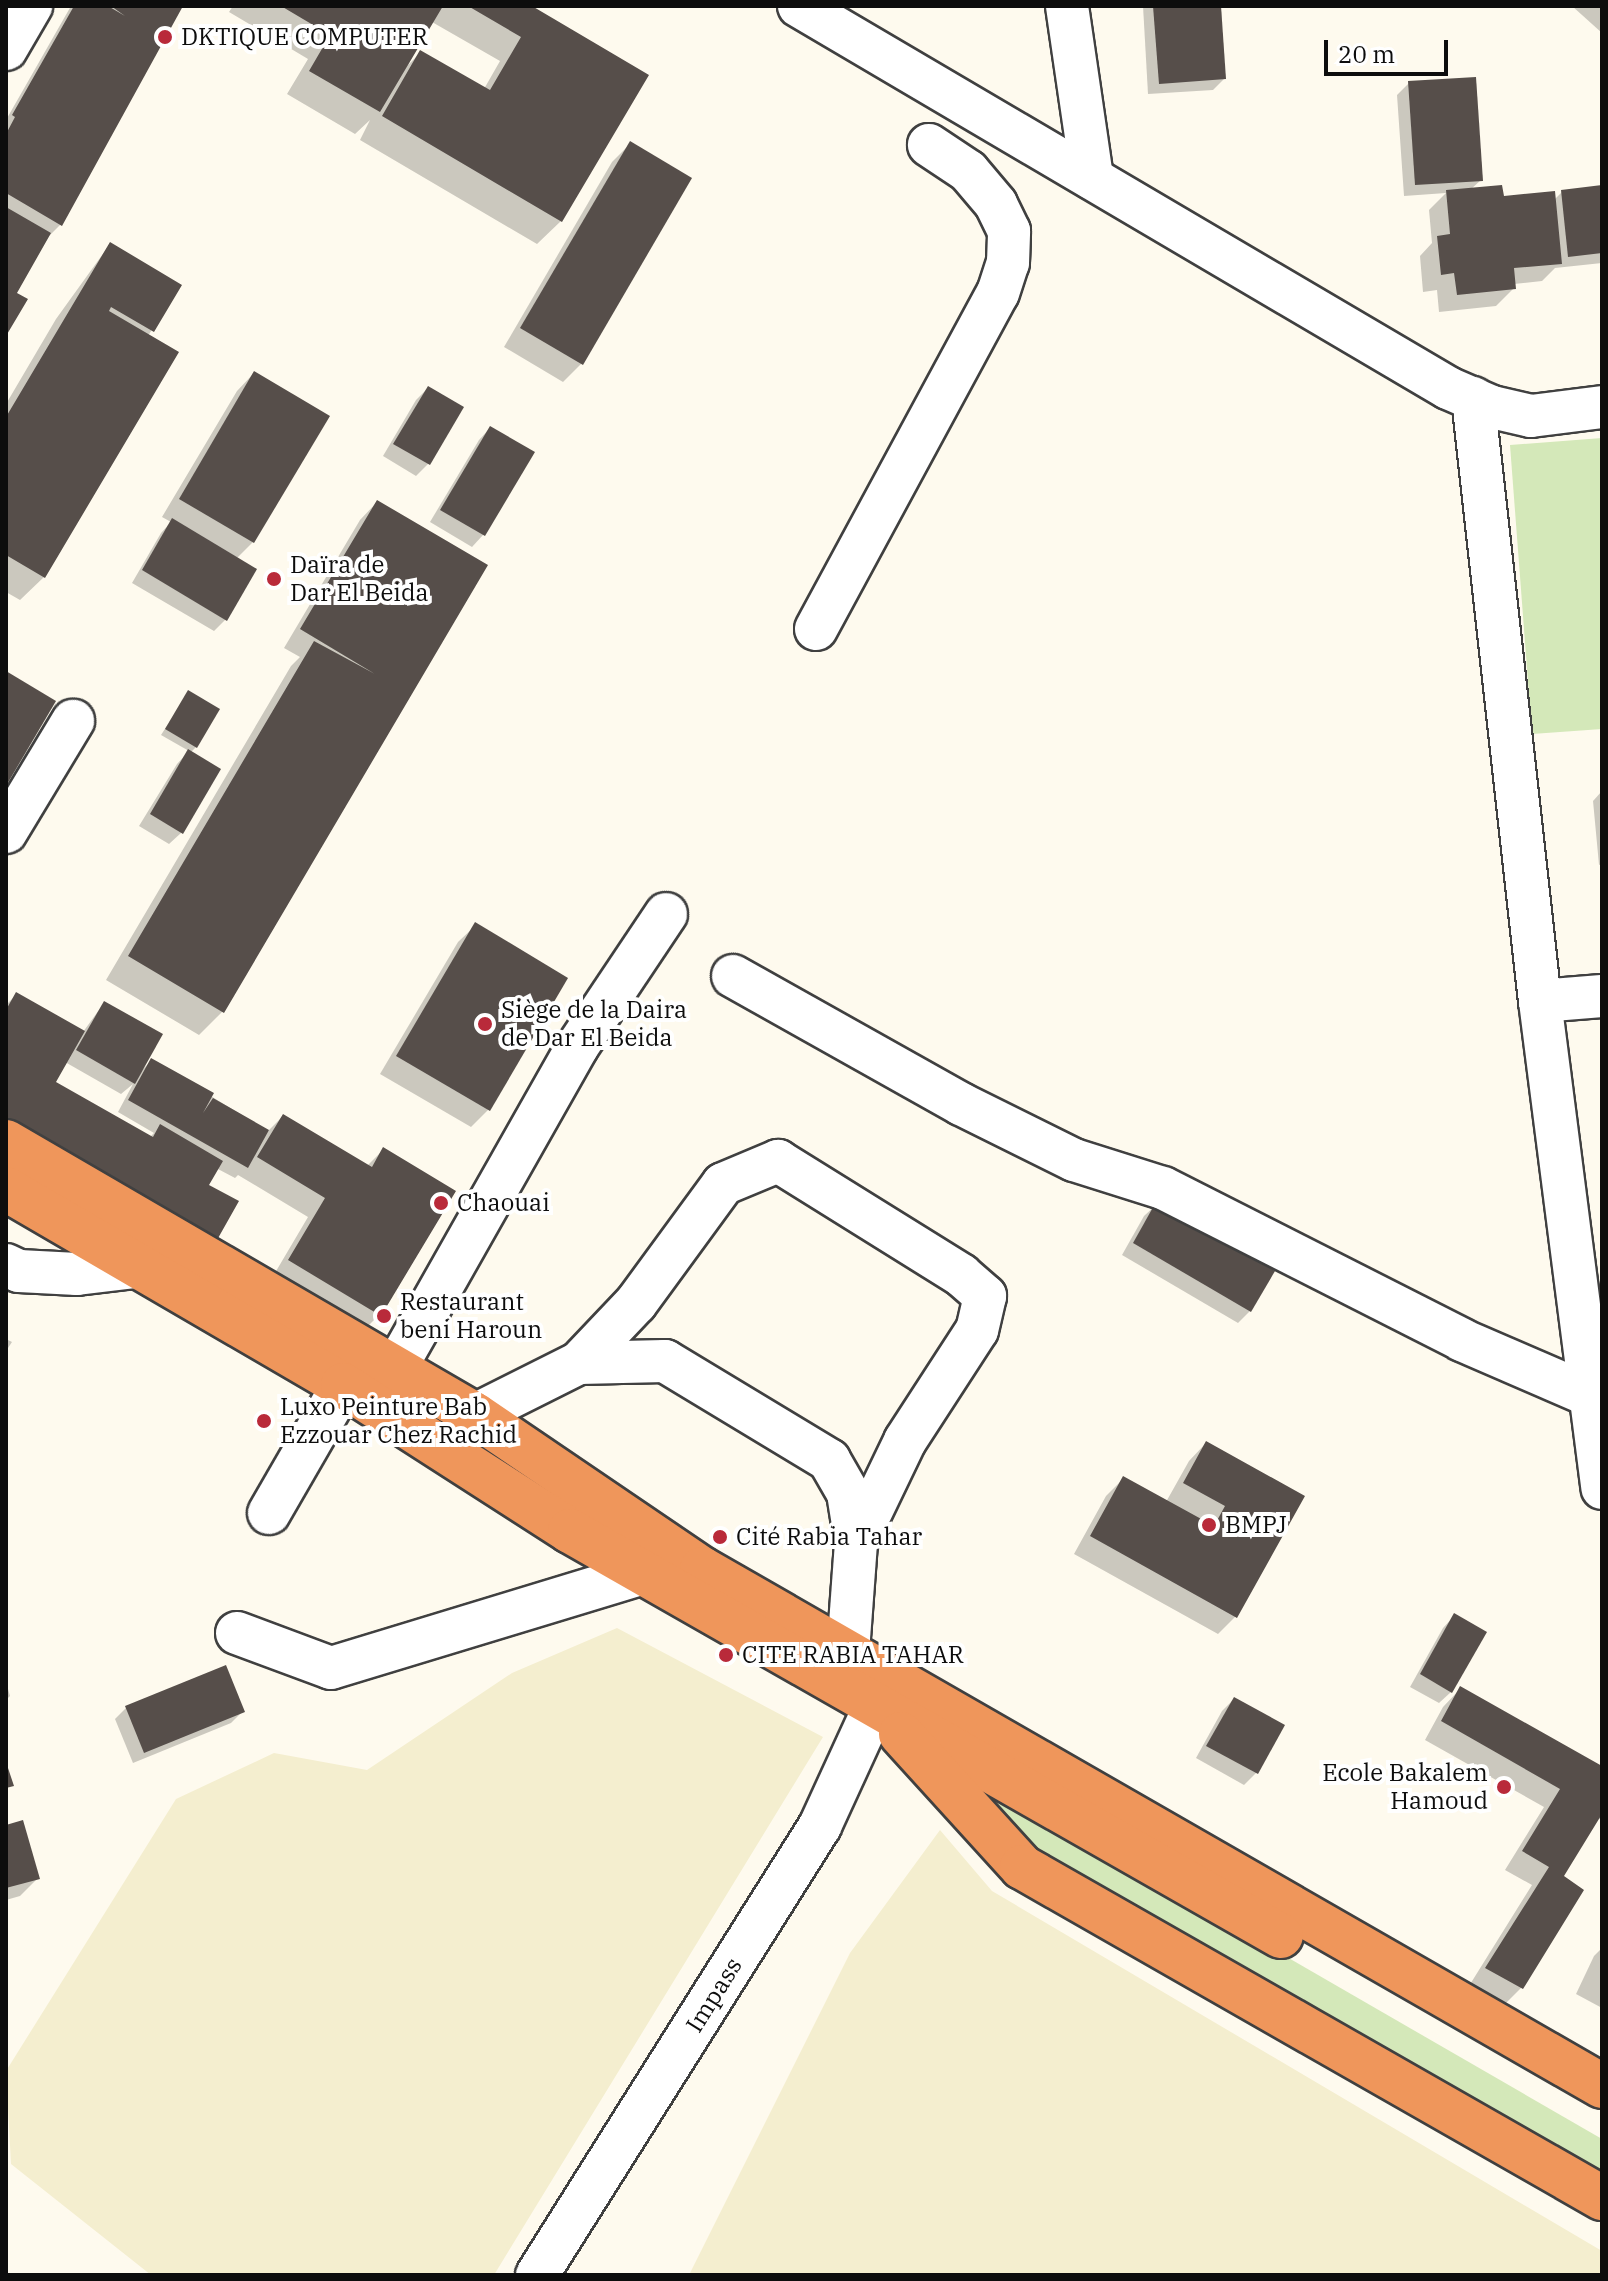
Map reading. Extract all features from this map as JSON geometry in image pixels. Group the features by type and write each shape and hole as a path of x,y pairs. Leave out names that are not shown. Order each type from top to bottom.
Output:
{"highway":[{"path":"6,1142 475,1415 702,1569 1602,2086"},
{"path":"6,1189 343,1385 570,1531 1602,2118"},
{"path":"875,1706 1022,1867 1602,2198"}],"street":[{"path":"6,49 31,6"},
{"path":"799,6 1448,388 1531,416 1602,407"},
{"path":"1067,6 1092,178"},
{"path":"816,629 998,293 1008,263 1009,231 996,204 968,171 929,145"},
{"path":"1473,398 1540,1001 1587,1394 1602,1488"},
{"path":"6,832 73,721"},
{"path":"395,1369 577,1047 666,914"},
{"path":"733,976 961,1104 1074,1160 1163,1188 1462,1340 1587,1394"},
{"path":"1540,1001 1602,996"},
{"path":"475,1415 579,1363 636,1303 723,1184 778,1161 961,1275 985,1296 977,1330 905,1441 856,1543"},
{"path":"6,1265 19,1271 77,1274 142,1266"},
{"path":"579,1363 665,1361 829,1460 848,1493 856,1543 848,1651"},
{"path":"269,1513 343,1385"},
{"path":"237,1633 331,1668 644,1573"},
{"name":"Impass","path":"537,2275 820,1826 875,1706"}],"shaded area":[{"path":"617,1628 823,1737 494,2275 151,2275 11,2164 6,2071 176,1799 274,1753 367,1770 512,1673"},
{"path":"940,1830 992,1891 1602,2251 1602,2275 689,2275 850,1953"}],"green space":[{"path":"1602,438 1602,729 1532,734 1510,445"},
{"path":"939,1756 1602,2139 1602,2182 1045,1869"}],"building":[{"path":"74,6 108,6 125,16 111,6 183,6 62,226 6,193 6,134 15,117 12,115"},
{"path":"281,6 443,6 380,112 309,71 330,35"},
{"path":"468,6 532,6 649,75 562,222 382,116 420,50 490,90 521,37"},
{"path":"1153,6 1221,6 1226,79 1159,84"},
{"path":"1476,77 1483,181 1415,185 1408,81"},
{"path":"630,141 692,178 583,365 520,328"},
{"path":"1502,185 1504,196 1555,191 1562,264 1514,268 1516,289 1457,295 1454,273 1441,275 1437,236 1450,234 1446,190"},
{"path":"1602,185 1602,253 1568,257 1561,190"},
{"path":"6,207 51,233 17,293 28,299 6,336"},
{"path":"110,242 182,285 154,332 111,307 109,311 179,352 45,578 6,555 6,417"},
{"path":"254,371 330,416 254,543 179,499"},
{"path":"428,386 464,407 430,465 393,444"},
{"path":"490,426 535,452 485,536 440,510"},
{"path":"377,500 488,565 224,1013 128,956 314,641 375,674 300,629"},
{"path":"172,518 257,569 227,621 142,570"},
{"path":"6,671 56,701 6,786"},
{"path":"188,690 220,709 197,748 165,729"},
{"path":"188,749 221,769 183,834 150,814"},
{"path":"475,922 568,978 490,1111 396,1056"},
{"path":"16,992 85,1031 56,1082 153,1137 160,1124 223,1161 209,1185 239,1201 217,1240 6,1120 6,1010"},
{"path":"104,1001 163,1034 135,1084 76,1050"},
{"path":"151,1058 214,1093 203,1113 213,1098 269,1130 248,1168 128,1100"},
{"path":"283,1114 372,1167 383,1147 456,1191 381,1316 288,1260 325,1198 257,1157"},
{"path":"1156,1202 1275,1271 1251,1312 1133,1243"},
{"path":"1206,1441 1305,1496 1237,1618 1090,1536 1123,1476 1214,1526 1225,1506 1183,1483"},
{"path":"1454,1613 1487,1632 1452,1693 1420,1674"},
{"path":"226,1665 245,1712 144,1753 125,1706"},
{"path":"1460,1686 1602,1766 1602,1814 1564,1876 1584,1890 1523,1989 1485,1968 1549,1867 1522,1851 1560,1789 1441,1721"},
{"path":"1234,1697 1285,1725 1258,1774 1206,1746"},
{"path":"6,1762 14,1786 6,1788"},
{"path":"23,1820 40,1879 6,1888 6,1825"}],"place":[{"name":"DKTIQUE COMPUTER","path":"165,37"},
{"name":"Daïra de Dar El Beida","path":"274,579"},
{"name":"Siège de la Daira de Dar El Beida","path":"485,1024"},
{"name":"Chaouai","path":"441,1203"},
{"name":"Restaurant beni Haroun","path":"384,1316"},
{"name":"Luxo Peinture Bab Ezzouar Chez Rachid","path":"264,1421"},
{"name":"BMPJ","path":"1209,1525"},
{"name":"Cité Rabia Tahar","path":"720,1537"},
{"name":"CITE RABIA TAHAR","path":"726,1655"},
{"name":"Ecole Bakalem Hamoud","path":"1504,1787"}]}
